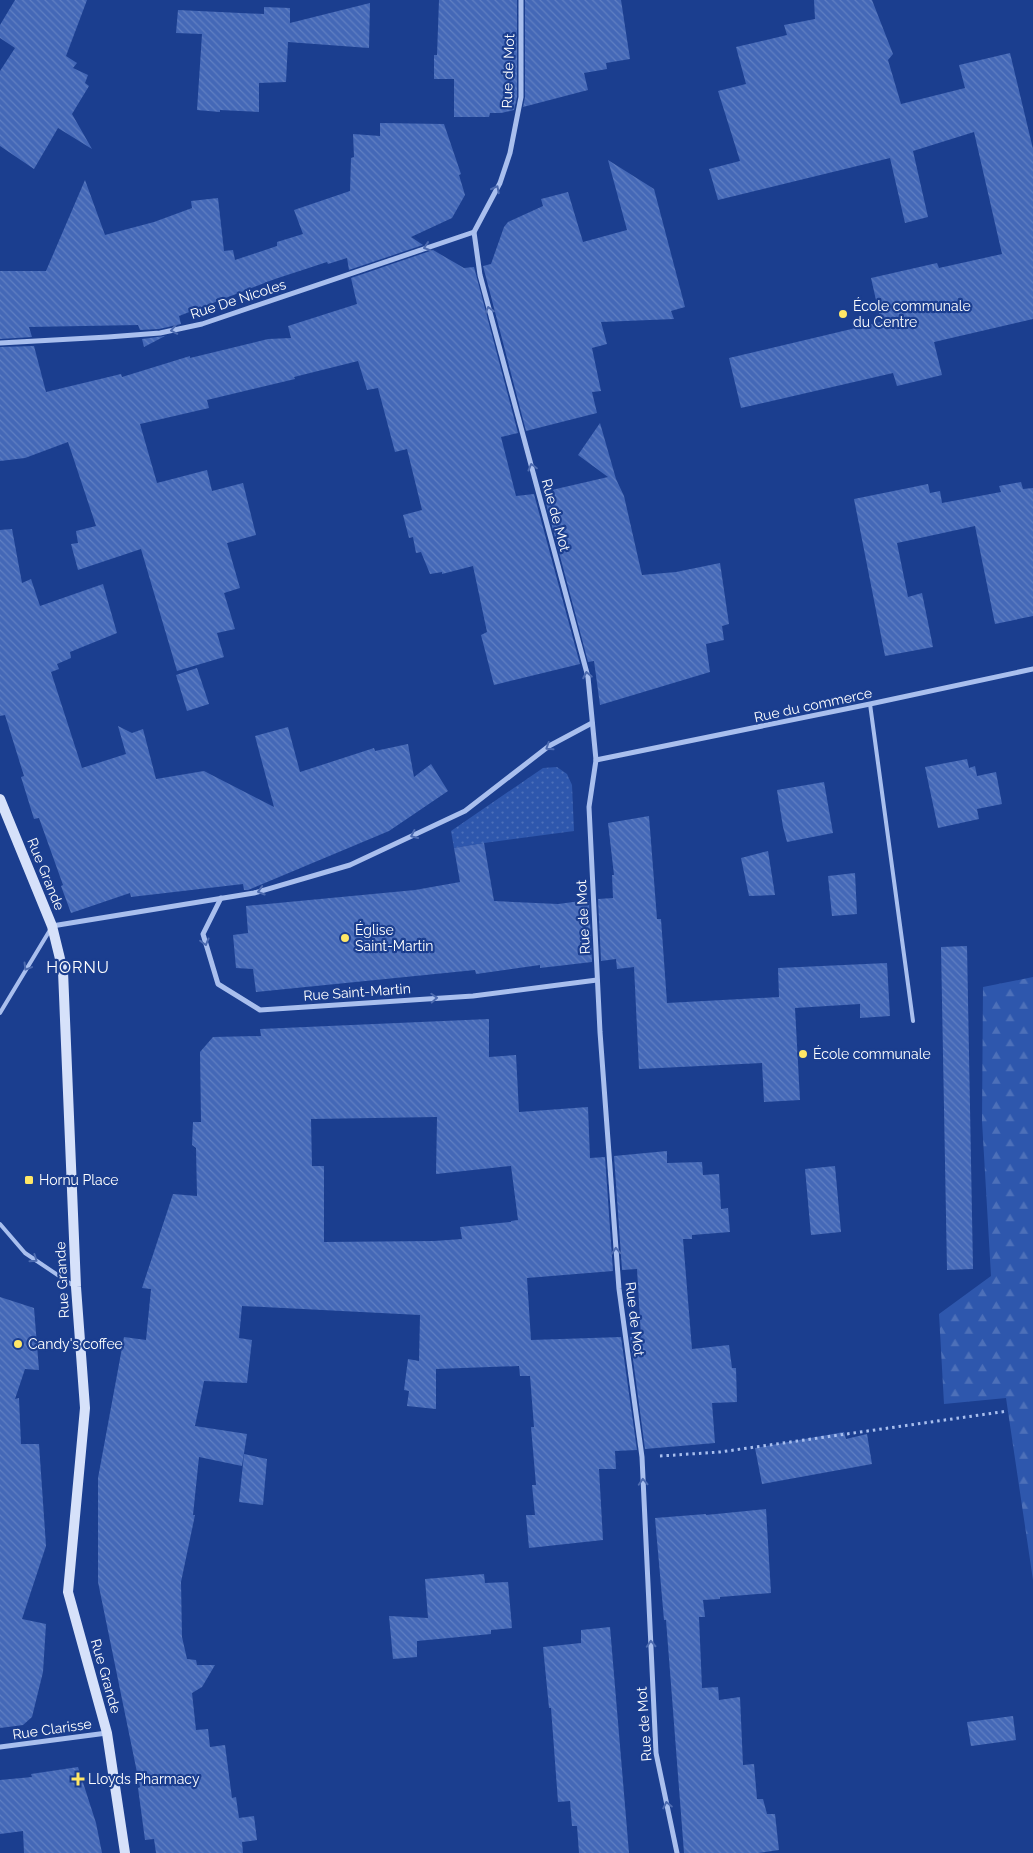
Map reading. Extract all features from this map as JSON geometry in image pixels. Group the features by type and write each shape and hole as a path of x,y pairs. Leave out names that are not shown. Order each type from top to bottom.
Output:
{"street":[{"name":"Rue de Mot","path":"521,0 521,97 510,152 500,183 474,232 480,275 588,677 596,760 589,807 597,980 619,1289 642,1457 656,1753 677,1853"},
{"name":"Rue De Nicoles","path":"0,343 160,333 202,324 474,232"},
{"name":"Rue du commerce","path":"596,760 1033,669"},
{"path":"52,926 254,893 350,865 465,811 549,746 592,723"},
{"name":"Rue Grande","path":"0,799 52,926 63,971 76,1287 85,1408 68,1592 107,1732 125,1853"},
{"name":"Rue Saint-Martin","path":"221,898 203,934 218,984 260,1010 473,996 597,980"},
{"name":"Rue Clarisse","path":"0,1747 107,1732"}],"lane":[{"path":"870,704 913,1021"},
{"path":"0,1013 52,926"},
{"path":"0,1224 25,1253 76,1287"}],"path":[{"path":"642,1457 720,1452 1008,1411"}],"green space":[{"path":"557,767 567,774 572,785 574,831 454,848 451,831 543,768"},
{"path":"1033,977 1033,1580 1006,1398 944,1404 939,1314 991,1276 982,1121 983,987"}],"building":[{"path":"15,0 87,0 66,56 77,63 73,68 88,75 85,83 89,86 72,114 92,149 58,128 34,169 0,146 0,71 15,48 0,38 0,25"},
{"path":"439,0 517,0 517,97 514,110 490,113 489,117 454,117 454,79 434,79 434,55 437,55"},
{"path":"525,0 621,0 630,59 606,63 607,69 584,73 588,90 523,107 525,97"},
{"path":"814,0 872,0 893,54 888,60 901,104 965,88 959,65 1010,53 1033,149 1033,319 934,342 942,375 897,386 893,373 741,408 729,358 881,322 871,278 937,263 939,268 1002,254 974,132 913,151 928,217 905,223 890,158 718,200 709,169 740,161 718,91 746,84 736,47 787,35 784,25 815,19"},
{"path":"370,3 369,48 288,42 286,82 259,83 259,112 197,110 202,34 176,33 178,10 264,14 264,7 290,8 290,23"},
{"path":"380,123 444,124 461,174 459,175 465,195 452,218 411,237 423,245 349,270 347,258 328,264 327,262 275,279 179,316 181,324 159,329 140,330 138,325 29,327 32,337 0,339 0,271 46,271 85,180 105,235 154,222 192,208 191,201 218,198 224,251 233,250 235,260 277,246 277,242 303,234 294,210 350,191 351,158 354,157 353,134 380,136"},
{"path":"608,160 654,189 685,307 671,311 674,319 601,322 607,344 592,348 601,391 592,392 597,413 526,431 483,266 491,264 504,227 508,222 543,206 541,199 568,192 583,242 627,230"},
{"path":"433,250 464,268 474,267 518,433 501,437 516,496 534,494 580,664 494,685 481,635 487,632 473,566 442,574 442,572 430,574 421,552 416,553 413,537 409,538 403,515 422,510 407,449 395,452 378,388 367,390 358,361 294,377 295,379 207,400 209,408 140,424 157,483 207,470 212,491 243,483 256,535 227,543 240,588 224,593 235,629 217,633 224,657 177,671 141,549 78,570 71,544 78,543 76,531 96,526 68,442 25,458 0,461 0,347 34,346 46,392 121,374 122,377 190,356 190,358 268,339 291,338 288,326 357,304 351,278"},
{"path":"165,336 144,347 142,339"},
{"path":"600,423 616,479 624,496 642,575 676,572 720,563 729,624 722,626 724,640 706,644 710,672 600,705 594,661 588,662 543,492 608,477 578,455"},
{"path":"1021,482 1023,489 1033,488 1033,616 995,624 975,526 897,543 908,597 922,593 933,647 885,656 854,499 928,484 930,493 940,491 942,503 1001,492 999,486"},
{"path":"12,529 22,583 31,579 40,606 103,584 117,633 70,652 71,658 57,664 59,669 51,672 82,768 126,754 118,726 132,733 143,729 156,779 204,771 274,807 255,736 288,727 300,772 374,748 375,751 408,744 414,777 431,764 448,791 389,831 248,890 244,890 243,884 131,897 130,893 71,913 39,818 34,819 21,777 24,776 5,715 0,716 0,530"},
{"path":"197,668 209,704 187,711 176,675"},
{"path":"967,759 969,768 975,766 977,776 996,772 1002,804 977,809 979,819 938,828 925,767"},
{"path":"824,782 833,833 787,842 777,790"},
{"path":"649,816 657,919 661,919 667,1003 779,997 778,968 887,963 890,1016 860,1018 860,1004 795,1008 800,1100 764,1102 762,1063 639,1069 634,967 617,969 616,959 601,961 598,899 613,898 612,875 614,875 608,823"},
{"path":"484,843 494,901 558,904 589,900 592,962 540,968 540,965 476,974 475,970 256,992 253,969 236,968 233,935 248,933 246,906 415,890 460,882 454,848"},
{"path":"768,851 775,895 749,896 741,858"},
{"path":"855,873 857,914 832,916 828,876"},
{"path":"967,946 973,1269 947,1270 941,947"},
{"path":"489,1019 489,1057 516,1055 519,1112 588,1107 590,1158 605,1157 613,1271 527,1278 531,1340 621,1337 637,1450 615,1451 616,1469 599,1469 603,1540 529,1548 526,1515 535,1515 532,1485 536,1485 531,1427 534,1427 530,1376 520,1376 519,1366 436,1369 436,1409 407,1406 409,1391 404,1390 408,1359 419,1361 420,1315 242,1306 239,1338 252,1340 247,1383 204,1381 195,1426 247,1434 242,1466 199,1457 193,1515 195,1515 181,1582 182,1637 187,1659 196,1660 197,1665 215,1665 202,1687 192,1693 196,1730 208,1729 210,1747 225,1745 232,1798 236,1797 239,1818 254,1816 257,1840 242,1842 243,1853 156,1853 154,1839 145,1840 138,1788 140,1787 98,1582 98,1478 124,1337 146,1340 151,1289 142,1288 173,1194 197,1196 196,1148 192,1145 193,1122 201,1122 200,1052 213,1037 261,1036 260,1029","holes":["437,1117 436,1174 511,1166 518,1220 460,1227 462,1239 324,1242 324,1166 312,1166 311,1119"]},
{"path":"667,1151 667,1163 702,1162 703,1175 719,1174 721,1209 728,1208 730,1232 692,1235 692,1239 683,1239 692,1349 729,1345 732,1368 736,1368 737,1402 712,1403 715,1443 645,1449 630,1337 641,1337 637,1269 622,1270 614,1156"},
{"path":"835,1166 841,1232 811,1235 805,1169"},
{"path":"0,1297 34,1308 39,1370 25,1369 15,1399 19,1398 21,1444 39,1444 46,1546 22,1619 46,1624 43,1672 32,1717 23,1725 0,1728"},
{"path":"844,1432 846,1439 867,1434 872,1464 762,1484 755,1448"},
{"path":"244,1454 267,1459 263,1505 239,1502"},
{"path":"766,1509 771,1593 703,1600 705,1617 699,1617 702,1688 718,1687 719,1700 740,1697 743,1765 754,1764 757,1799 763,1799 767,1814 775,1814 779,1850 758,1853 684,1853 666,1620 664,1620 655,1518"},
{"path":"484,1574 485,1583 508,1582 512,1628 491,1630 491,1634 417,1641 417,1657 393,1659 389,1616 428,1618 425,1579"},
{"path":"610,1627 629,1853 579,1853 577,1826 572,1826 570,1801 558,1802 551,1708 549,1708 543,1647 581,1643 581,1630"},
{"path":"1013,1716 1016,1740 971,1746 967,1722"},
{"path":"78,1767 96,1823 102,1853 24,1853 23,1831 0,1834 0,1780 32,1777 31,1774"}],"place":[{"name":"École communale du Centre","path":"843,314"},
{"name":"Église Saint-Martin","path":"345,938"},
{"name":"École communale","path":"803,1054"},
{"name":"Hornu Place","path":"29,1180"},
{"name":"Candy's coffee","path":"18,1344"},
{"name":"Lloyds Pharmacy","path":"78,1779"}],"district":[{"name":"HORNU","path":"78,967"}]}
